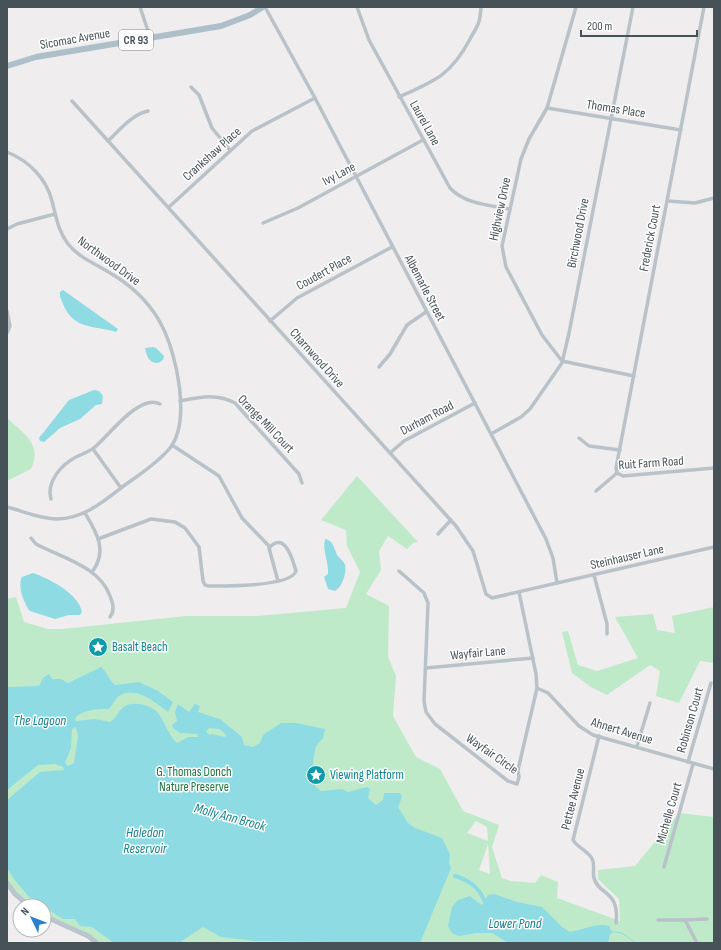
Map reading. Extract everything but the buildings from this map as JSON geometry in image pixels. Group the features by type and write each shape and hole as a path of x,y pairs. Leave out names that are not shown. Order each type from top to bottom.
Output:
{"main road":[{"name":"Sicomac Avenue","path":"7,66 36,57 221,26 250,15 264,7"},
{"path":"7,883 19,898"},
{"path":"52,920 88,936 97,943"}],"street":[{"path":"140,7 150,37"},
{"name":"Albemarle Street","path":"264,7 315,98 355,177 546,539 553,558 557,583"},
{"name":"Laurel Lane","path":"357,7 369,40 446,183 458,196 470,202 509,209"},
{"path":"399,97 433,81 452,67 479,26 481,7"},
{"name":"Highview Drive","path":"562,361 542,335 504,259 502,240 525,149 547,108 576,7"},
{"name":"Birchwood Drive","path":"491,434 526,413 562,361 571,326 610,118 633,7"},
{"name":"Frederick Court","path":"617,473 616,468 704,7"},
{"path":"191,87 199,95 212,128 230,150"},
{"name":"Crankshaw Place","path":"170,207 252,131 315,98"},
{"name":"Charnwood Drive","path":"72,101 170,207 270,321 463,534 473,551 487,596 492,598 544,586"},
{"name":"Thomas Place","path":"547,108 681,130"},
{"path":"108,141 131,118 139,113 148,111"},
{"name":"Ivy Lane","path":"263,223 298,208 423,140"},
{"name":"Northwood Drive","path":"7,152 24,161 42,179 52,200 55,214 64,239 76,253 115,276 134,291 152,310 162,325 170,345 181,415 178,432 172,445 164,455 85,513 58,519 48,518 7,507"},
{"path":"668,201 695,203 714,198"},
{"path":"7,229 17,224 55,214"},
{"name":"Coudert Place","path":"270,321 297,298 392,247"},
{"path":"7,311 10,326 7,333"},
{"path":"379,367 390,354 407,325 426,312"},
{"path":"562,361 634,376"},
{"name":"Orange Mill Court","path":"180,401 214,395 235,403 299,474 302,483"},
{"path":"51,500 52,485 62,468 75,457 93,449 136,407 150,401 160,404"},
{"name":"Durham Road","path":"390,453 404,441 475,403"},
{"path":"579,438 589,446 620,450"},
{"path":"172,445 219,476 242,518 270,547 270,554 278,581"},
{"path":"93,449 121,488"},
{"name":"Ruit Farm Road","path":"596,491 617,473 623,476 714,468"},
{"path":"85,513 98,539 101,555 92,572"},
{"path":"98,539 151,519 175,522 185,528 200,548 203,580 205,585 260,585 292,576 296,571 289,550 286,546 279,543 270,547"},
{"path":"438,534 451,520"},
{"path":"31,538 36,544 92,572 104,583 109,592 113,609 110,617"},
{"name":"Steinhauser Lane","path":"544,586 714,547"},
{"name":"Wayfair Circle","path":"399,571 424,593 428,602 424,706 431,721 508,781 517,784 519,777 518,770 537,688 533,658 519,592"},
{"path":"594,574 607,624 607,634"},
{"name":"Wayfair Lane","path":"426,668 533,658"},
{"name":"Robinson Court","path":"688,762 711,683"},
{"name":"Ahnert Avenue","path":"537,688 548,693 579,726 598,736 714,769"},
{"path":"637,746 650,703"},
{"name":"Pettee Avenue","path":"598,736 573,840 575,844 583,848 592,859 596,882 614,901 616,923"},
{"name":"Michelle Court","path":"664,867 693,764"},
{"path":"658,920 707,919"},
{"path":"685,920 697,943"}],"green space":[{"path":"7,418 30,440 35,453 31,469 7,481"},
{"name":"G. Thomas Donch Nature Preserve","path":"357,476 418,542 413,543 407,549 388,536 379,551 381,570 366,594 389,606 388,657 396,676 393,716 416,757 440,769 463,811 499,825 492,847 502,878 511,881 535,883 541,875 558,882 557,898 620,921 619,899 598,879 598,870 635,866 679,813 714,817 714,943 97,943 52,920 52,898 21,898 7,883 7,599 16,597 24,622 48,629 62,629 186,616 257,616 346,608 360,572 347,546 346,530 321,520","holes":["476,821 487,827 488,841 467,833","488,844 490,874 479,870"]},
{"path":"714,607 714,663 700,661 679,703 656,696 660,671 650,665 607,695 591,687 572,673 562,632 568,631 578,665 597,671 638,658 615,617 653,614 657,630 675,633 672,616"}],"water":[{"path":"63,290 118,329 116,332 85,325 73,318 67,312 60,297 60,292"},
{"path":"153,347 164,356 163,360 158,363 152,362 146,354 145,348"},
{"path":"94,390 99,391 103,396 102,404 96,405 80,419 60,428 44,442 40,441 39,438 69,400"},
{"path":"325,539 332,543 337,555 345,565 343,580 338,589 335,591 328,589 324,577 328,574 328,565 324,547"},
{"path":"33,573 55,583 69,593 79,605 82,612 80,615 69,615 55,619 30,611 24,599 20,585 22,577"},
{"name":"Haledon Reservoir","path":"101,667 115,685 139,682 158,691 173,702 168,712 145,696 125,693 118,697 109,709 95,709 87,711 75,718 76,721 95,719 110,722 125,706 142,704 151,707 157,712 171,736 177,743 188,737 198,737 197,734 180,733 173,728 172,725 177,721 175,712 178,704 189,712 195,704 200,706 198,712 220,719 242,737 244,745 253,747 260,743 263,735 281,723 296,723 325,729 323,738 316,746 313,762 315,786 321,791 342,789 348,792 367,787 370,789 368,798 376,805 383,800 384,793 400,793 402,797 398,807 408,823 415,828 442,838 450,854 449,863 451,868 420,943 255,941 221,937 203,927 179,943 114,943 92,927 80,926 75,919 63,919 52,912 52,898 29,897 7,868 7,800 40,772 64,770 63,767 56,764 38,765 7,790 7,687 39,686 43,678 49,674 52,679 61,679 68,683","holes":["76,727 78,736 74,763 68,766 65,763 71,748 72,729","209,728 220,729 226,735 225,737 212,734 210,735 206,732"]},
{"name":"Lower Pond","path":"494,894 517,902 542,907 562,927 570,932 605,925 610,926 612,933 610,934 608,943 508,943 492,933 476,933 459,936 452,933 448,926 452,907 458,900 470,896 482,905 488,895"}],"waterway":[{"path":"455,876 464,879 476,887 484,900"},
{"name":"Molly Ann Brook","path":"611,932 621,933 635,943"}],"place":[{"name":"Basalt Beach","path":"98,647"},
{"name":"Viewing Platform","path":"316,775"}],"water label":[{"name":"The Lagoon","path":"40,720"}]}
